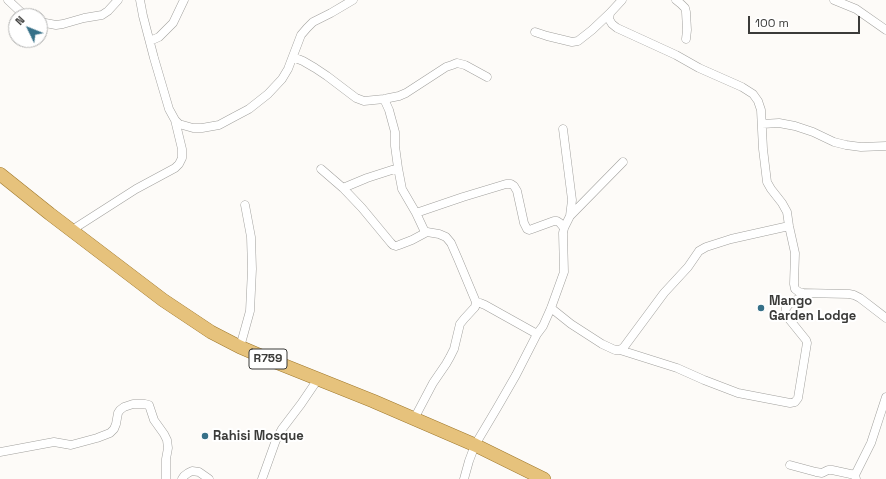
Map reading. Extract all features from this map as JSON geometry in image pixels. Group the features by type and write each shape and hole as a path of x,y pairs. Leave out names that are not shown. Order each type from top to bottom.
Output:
{"main road":[{"name":"R759","path":"0,174 163,300 211,332 240,347 475,445 544,479"}],"street":[{"path":"8,0 16,8"},
{"path":"48,24 56,25 63,24 102,15 118,0"},
{"path":"72,230 136,189 175,168 182,158 182,149 175,120 169,109 154,58 140,0"},
{"path":"150,41 159,37 173,23 184,0"},
{"path":"175,120 185,126 202,128 219,125 249,109 268,94 282,79 288,69 301,35 307,28 313,22 352,0"},
{"path":"535,32 572,42 578,40 592,30 622,0"},
{"path":"676,0 685,8 686,39"},
{"path":"834,0 856,9 886,30"},
{"path":"610,13 609,19 617,28 676,55 699,68 733,82 753,94 758,101 761,110 763,149 767,182 787,212 795,253 794,284 796,289 799,292 808,294 854,294 886,318"},
{"path":"293,57 321,72 356,98 364,101 399,96 446,67 457,63 465,65 487,77"},
{"path":"384,99 389,110 395,132 395,146 402,189 416,213 422,227 427,232 439,234 446,237 451,242 476,302 474,307 460,324 454,349 446,364 433,382 414,419"},
{"path":"762,124 779,123 795,126 813,132 834,142 846,145 861,147 886,146"},
{"path":"563,129 572,200 570,216"},
{"path":"464,479 475,445 513,381 537,334 543,326 551,308 564,272 564,228 570,216 623,162"},
{"path":"342,188 398,168"},
{"path":"321,169 366,213 393,245 399,245 427,232"},
{"path":"416,213 463,197 506,184 511,184 517,191 525,227 527,229 529,230 554,221 560,223 564,228"},
{"path":"240,347 250,311 252,269 251,237 245,205"},
{"path":"620,350 664,293 688,267 699,251 706,247 731,239 789,226"},
{"path":"551,308 571,324 602,344 615,350 620,350 677,368 738,393 790,403 795,402 798,398 807,343 786,314 786,308 790,303 808,294"},
{"path":"476,302 485,305 537,334"},
{"path":"262,479 276,440 282,429 318,379"},
{"path":"790,465 822,473 832,470 856,477 871,443 886,397"},
{"path":"0,452 54,442 71,445 97,438 110,433 114,429 118,413 124,407 133,404 145,404 150,408 154,420 167,440 168,448 166,460 166,479"},
{"path":"182,479 192,471 199,472 209,479"}],"place":[{"name":"Mango Garden Lodge","path":"761,308"},
{"name":"Rahisi Mosque","path":"205,436"}]}
